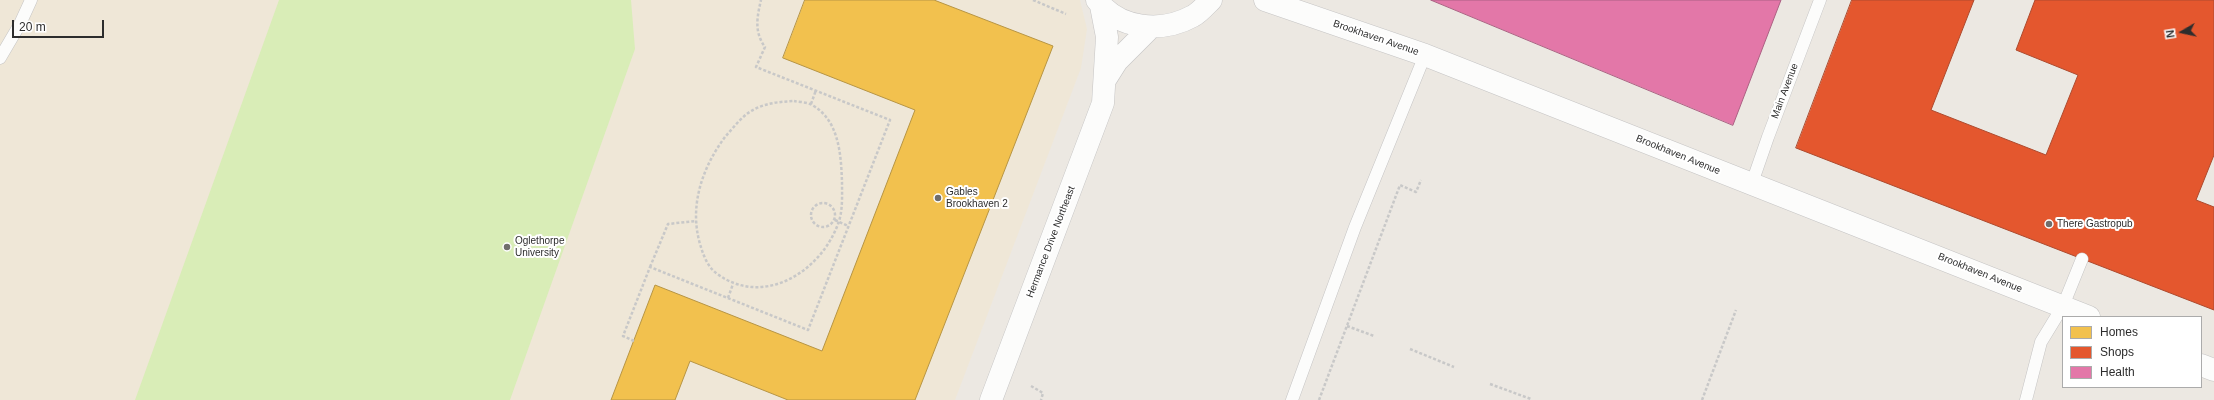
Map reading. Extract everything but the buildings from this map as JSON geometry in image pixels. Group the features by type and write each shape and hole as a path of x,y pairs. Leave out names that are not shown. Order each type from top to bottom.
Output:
{"street":[{"name":"Hermance Drive Northeast","path":"1099,3 1122,20 1150,28 1171,26 1194,16 1211,0"},
{"name":"Brookhaven Avenue","path":"1264,0 1425,55 2087,316"},
{"name":"Hermance Drive Northeast","path":"991,400 1103,103 1107,38 1099,3"},
{"name":"Hermance Drive Northeast","path":"1104,83 1117,61 1150,28"},
{"path":"2202,365 2214,370"}],"lane":[{"path":"0,58 20,24 31,0"},
{"name":"Main Avenue","path":"1752,183 1820,0"},
{"path":"1292,400 1355,227 1425,55"},
{"path":"2026,400 2041,342 2063,306 2082,259"}],"path":[{"path":"650,267 808,330 890,120 756,67 765,47 759,39 756,20 761,0"},
{"path":"1033,0 1066,14"},
{"path":"811,104 816,90"},
{"path":"794,101 811,104 828,119 837,137 842,163 842,207 839,222 832,238 820,254 802,272 767,287 746,288 733,284 712,270 702,253 696,221 698,198 703,175 709,160 731,130 748,113 770,102 794,101"},
{"path":"1319,400 1400,185 1416,192 1421,180"},
{"path":"821,203 829,204 834,210 835,220 828,227 819,227 815,225 811,218 812,210 821,203"},
{"path":"835,220 848,226"},
{"path":"634,341 623,336 668,224 696,221"},
{"path":"728,298 733,284"},
{"path":"1702,400 1736,310"},
{"path":"1347,326 1374,336"},
{"path":"1410,349 1454,367"},
{"path":"1490,384 1531,400"},
{"path":"1031,386 1043,392 1041,400"}],"shaded area":[{"name":"Oglethorpe University","path":"0,0 1080,0 1087,29 1081,68 955,400 0,400"}],"green space":[{"path":"279,0 631,0 635,49 510,400 135,400"}],"place":[{"name":"Gables Brookhaven 2","path":"938,198"},
{"name":"There Gastropub","path":"2049,224"},
{"name":"Oglethorpe University","path":"507,247"}]}
